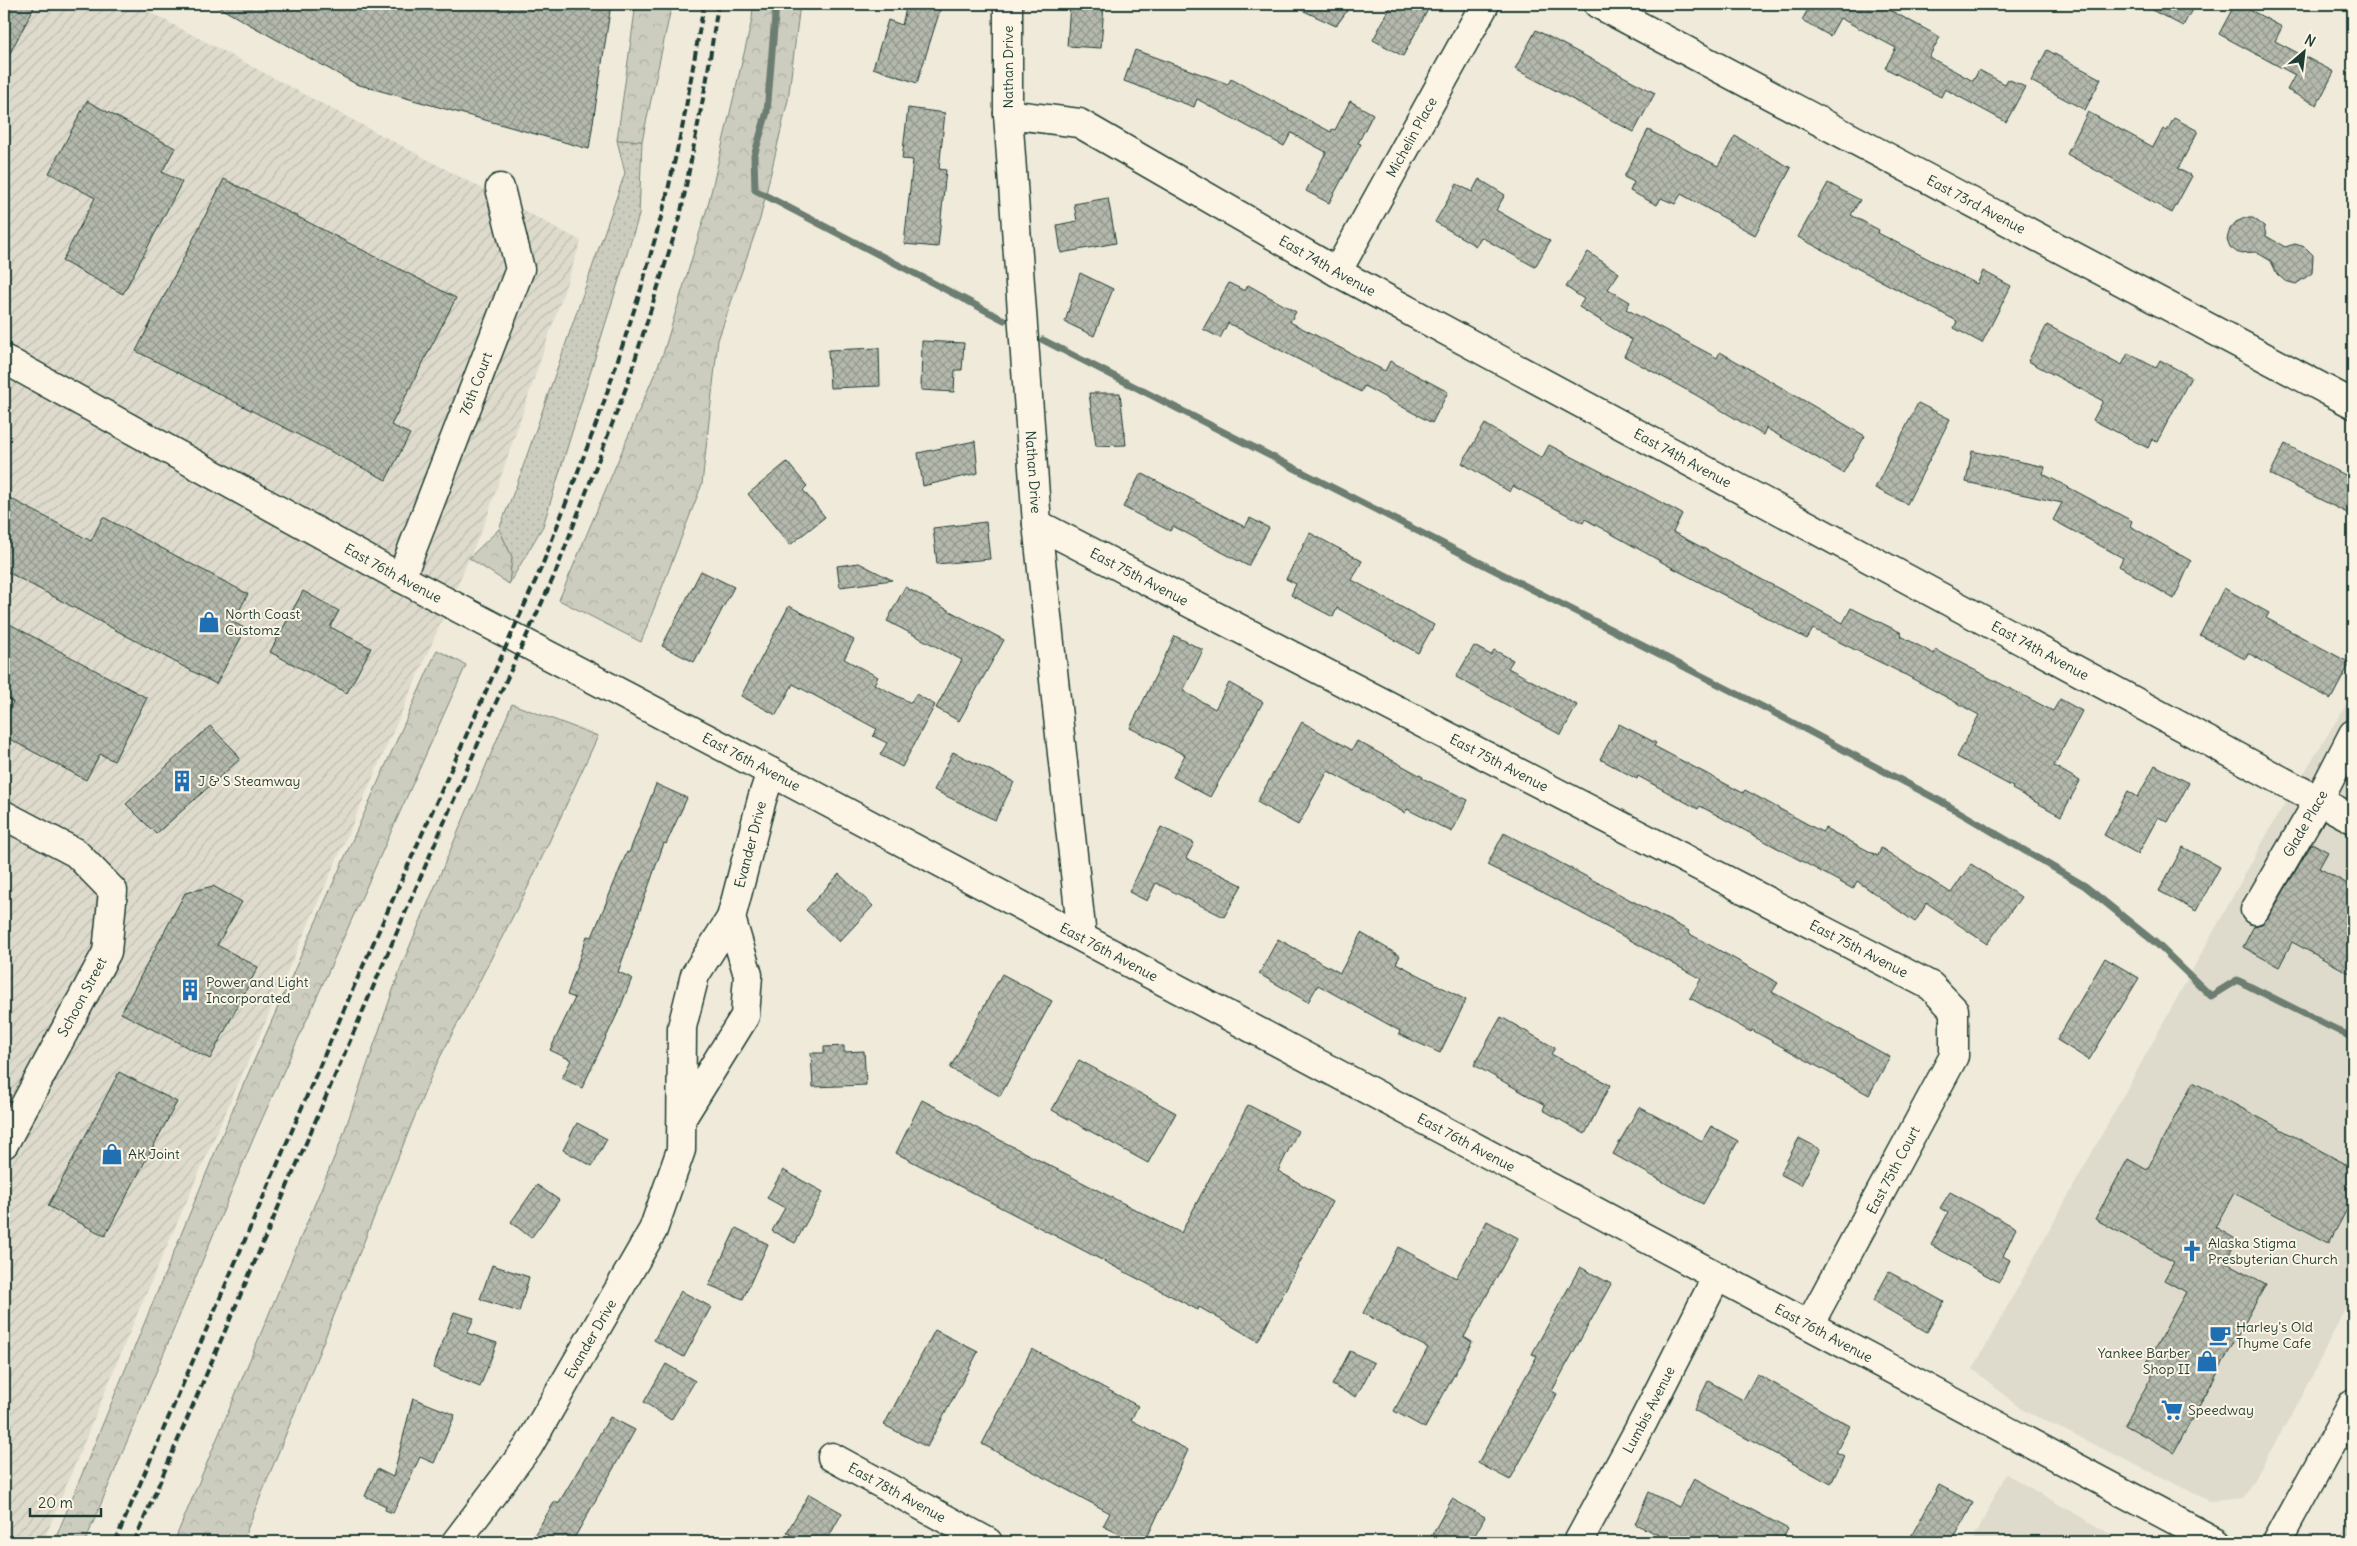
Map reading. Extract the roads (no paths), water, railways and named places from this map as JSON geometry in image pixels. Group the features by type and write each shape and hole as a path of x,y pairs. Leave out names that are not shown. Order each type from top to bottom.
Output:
{"street":[{"name":"Nathan Drive","path":"1008,4 1008,114 1037,524 1082,937"},
{"name":"Michelin Place","path":"1337,272 1485,4"},
{"name":"East 73rd Avenue","path":"1598,4 2353,404"},
{"name":"East 74th Avenue","path":"1008,114 1079,123 1337,272 2353,819"},
{"name":"76th Court","path":"401,578 520,270 500,188"},
{"name":"East 76th Avenue","path":"4,358 401,578 1082,937 2216,1542"},
{"name":"East 75th Avenue","path":"1037,524 1930,986 1954,1010"},
{"name":"Glade Place","path":"2254,910 2319,800 2353,734"},
{"name":"Evander Drive","path":"456,1542 528,1447 653,1230 682,1150 682,1027 695,975 730,918 771,772"},
{"name":"Schoon Street","path":"4,815 76,854 113,891 107,952 4,1144"},
{"path":"682,1118 745,1016 748,975 730,918"},
{"name":"East 75th Court","path":"1809,1325 1954,1056 1954,1010"},
{"name":"Lumbis Avenue","path":"1578,1542 1644,1420 1717,1276"},
{"path":"2277,1542 2353,1403"},
{"name":"East 78th Avenue","path":"832,1457 988,1542"}],"waterway":[{"path":"776,4 767,112 754,156 755,190 1004,320"},
{"path":"1043,340 1767,709 1942,802 2085,886 2157,944 2211,996 2237,980 2353,1038"}],"railway":[{"path":"115,1542 355,984 542,566 601,411 641,289 665,203 683,124 704,4"},
{"path":"134,1542 493,709 555,574 627,385 680,217 707,78 718,4"}],"place":[{"name":"North Coast Customz","path":"209,622"},
{"name":"J & S Steamway","path":"182,781"},
{"name":"Power and Light Incorporated","path":"190,990"},
{"name":"AK Joint","path":"112,1154"},
{"name":"Alaska Stigma Presbyterian Church","path":"2192,1251"},
{"name":"Harley's Old Thyme Cafe","path":"2220,1335"},
{"name":"Yankee Barber Shop II","path":"2207,1361"},
{"name":"Speedway","path":"2172,1410"}]}
